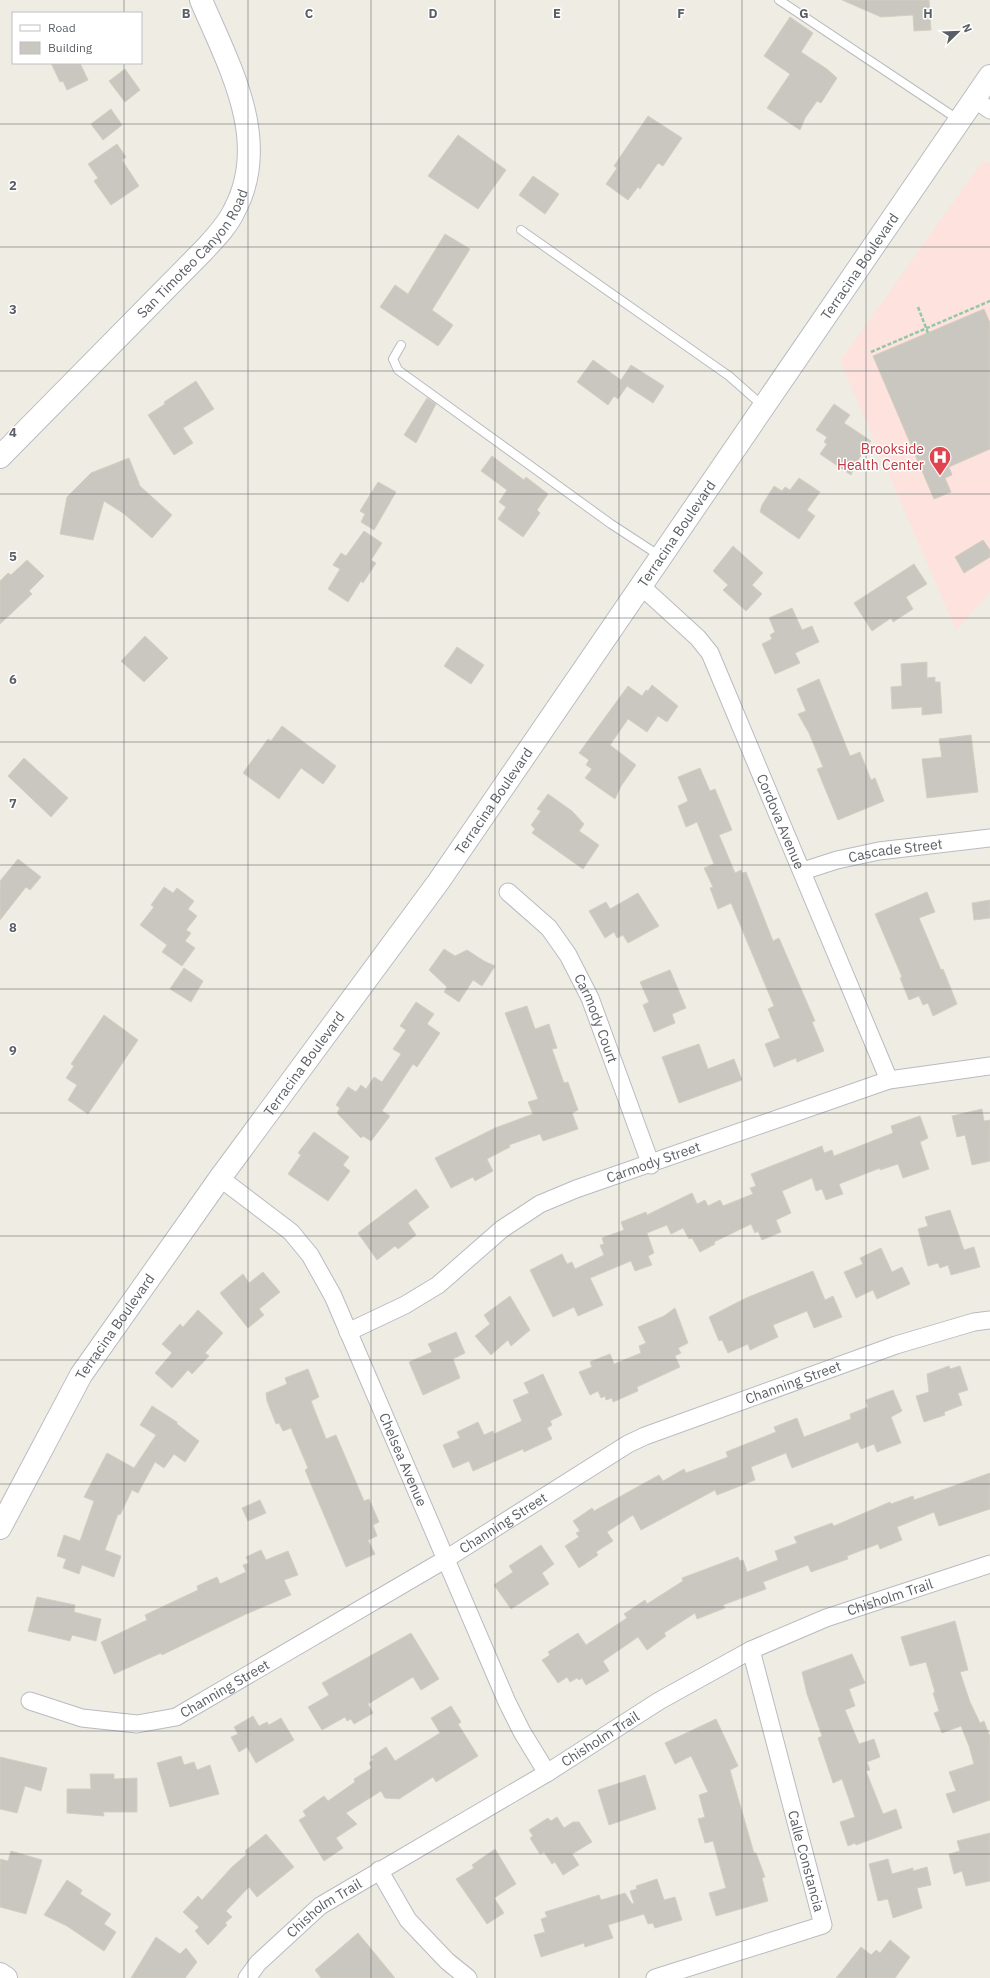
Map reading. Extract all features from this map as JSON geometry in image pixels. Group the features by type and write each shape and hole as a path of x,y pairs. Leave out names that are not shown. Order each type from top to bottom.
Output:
{"main road":[{"name":"San Timoteo Canyon Road","path":"0,457 204,250 222,229 239,203 248,174 249,133 233,78 201,0"},
{"name":"Terracina Boulevard","path":"0,1528 81,1375 220,1178 439,880 959,121 982,105 990,76"},
{"path":"0,1974 6,1978"}],"street":[{"name":"Cordova Avenue","path":"641,586 698,638 710,653 803,871 889,1080"},
{"name":"Cascade Street","path":"803,871 837,860 879,851 990,838"},
{"name":"Carmody Court","path":"508,892 550,928 568,956 590,998 651,1165"},
{"name":"Carmody Street","path":"348,1332 405,1305 438,1285 502,1229 540,1204 576,1189 651,1165 889,1080 990,1066"},
{"name":"Chelsea Avenue","path":"220,1178 291,1232 310,1255 333,1296 507,1702 522,1732 547,1773"},
{"name":"Channing Street","path":"30,1701 82,1718 138,1724 176,1717 446,1559 628,1444 645,1436 896,1345 974,1322 990,1320"},
{"name":"Chisholm Trail","path":"247,1978 258,1963 320,1906 379,1870 547,1773 659,1701 751,1650 826,1618 989,1568"},
{"name":"Calle Constancia","path":"655,1978 823,1925 751,1650"},
{"path":"379,1870 408,1920 447,1961 468,1978"}],"lane":[{"path":"779,0 959,121"},
{"path":"521,230 729,376 764,407"},
{"path":"401,344 394,359 398,370 610,524 661,557"}],"path":[{"path":"871,352 990,301"},
{"path":"918,307 928,333"}],"shaded area":[{"name":"Brookside Health Center","path":"982,162 990,163 990,592 956,630 840,361"}],"building":[{"path":"842,0 929,0 931,30 914,31 913,15 881,17"},
{"path":"790,17 813,33 801,52 827,69 837,78 821,103 817,101 805,118 800,130 767,108 790,74 764,56"},
{"path":"51,64 80,64 88,80 67,90 63,81 60,82"},
{"path":"125,69 140,90 125,102 109,81"},
{"path":"111,109 122,125 103,140 91,124"},
{"path":"648,116 682,138 663,166 658,163 640,189 638,187 628,200 606,184 617,168 614,166"},
{"path":"458,135 506,170 478,209 428,176"},
{"path":"117,144 126,157 122,160 139,186 111,205 94,181 98,178 88,164"},
{"path":"533,176 559,194 545,214 519,195"},
{"path":"445,234 470,249 432,310 453,325 438,346 380,307 395,285 408,294"},
{"path":"984,309 990,323 990,449 949,467 952,475 945,478 951,492 934,499 873,356"},
{"path":"593,360 621,380 631,365 664,386 653,403 627,386 618,399 614,396 608,405 577,382"},
{"path":"196,381 214,409 183,428 193,443 174,455 148,415 165,404 164,402"},
{"path":"427,398 436,404 416,443 404,435"},
{"path":"834,404 850,415 844,423 871,441 856,463 851,475 820,454 827,444 824,442 827,437 816,430"},
{"path":"492,456 524,480 526,477 548,494 537,510 540,513 523,537 498,519 506,507 499,502 507,490 481,471"},
{"path":"129,458 140,486 172,515 152,538 123,513 104,501 93,540 60,534 67,497 91,473"},
{"path":"799,478 820,492 807,510 815,516 799,539 760,512 762,505 774,486 782,491 785,487 790,490"},
{"path":"378,482 396,492 374,530 361,522 365,514 360,511"},
{"path":"364,531 382,543 371,560 376,563 363,583 361,581 348,602 328,589 340,569 333,565 341,553 346,556"},
{"path":"983,540 990,550 990,557 964,573 955,557"},
{"path":"733,546 763,573 752,585 762,594 746,611 723,590 728,585 713,571"},
{"path":"27,560 44,576 29,591 32,594 0,624 0,581 8,573 11,575"},
{"path":"914,564 927,584 906,597 913,609 893,622 891,618 872,631 854,603"},
{"path":"792,608 802,630 812,626 819,642 795,653 800,663 775,674 762,644 772,639 770,635 775,632 769,618"},
{"path":"145,636 168,658 144,682 121,661"},
{"path":"457,647 484,665 471,684 444,666"},
{"path":"927,662 927,678 935,677 935,682 940,682 942,713 922,715 922,707 892,709 891,687 902,686 901,664"},
{"path":"819,679 850,756 860,752 871,780 875,778 884,801 838,820 817,769 823,767 809,733 798,714 806,711 797,689"},
{"path":"652,685 678,706 667,722 658,716 647,732 628,719 610,745 636,765 621,786 615,799 585,778 592,769 586,765 589,760 579,753 628,686 642,696"},
{"path":"282,726 336,766 323,784 301,768 279,799 243,773 268,739 271,741"},
{"path":"971,735 978,792 927,798 922,759 942,757 939,739"},
{"path":"24,758 68,798 51,817 8,776"},
{"path":"700,768 710,791 715,789 732,830 719,835 735,873 741,870 742,873 746,872 773,941 779,938 815,1021 812,1022 824,1051 797,1062 796,1058 774,1067 765,1044 780,1038 768,1009 774,1006 731,903 718,909 710,888 713,887 704,868 714,864 697,822 686,827 678,806 688,801 678,777"},
{"path":"548,794 572,811 584,824 579,831 599,845 583,869 532,833 535,829 531,825 541,811 537,809"},
{"path":"18,859 41,877 30,890 26,887 0,920 0,881"},
{"path":"164,887 173,893 177,888 194,901 188,909 197,916 186,930 191,933 185,941 195,948 182,966 162,952 167,945 140,925 154,907 151,905"},
{"path":"927,892 935,912 919,918 941,970 943,969 957,1004 933,1016 928,1003 923,1005 919,996 909,1000 900,978 902,977 875,914"},
{"path":"638,893 659,926 628,943 623,935 617,938 614,932 605,938 589,911 606,902 610,909"},
{"path":"990,900 990,918 974,920 972,903"},
{"path":"444,949 455,956 467,950 495,966 482,986 473,980 459,1002 444,992 447,987 429,970"},
{"path":"184,968 203,981 191,1002 170,989"},
{"path":"670,970 686,1008 672,1014 675,1023 654,1032 643,1005 649,1002 640,982"},
{"path":"416,1002 434,1014 427,1024 440,1033 417,1067 413,1064 382,1111 390,1116 371,1141 363,1136 361,1138 337,1113 340,1108 336,1105 348,1087 356,1092 361,1085 366,1089 374,1077 382,1082 401,1054 393,1049 406,1030 400,1026"},
{"path":"527,1006 535,1029 549,1024 557,1048 552,1049 564,1083 568,1082 578,1110 572,1113 578,1129 543,1141 540,1134 509,1145 510,1147 487,1159 493,1171 475,1181 473,1177 451,1188 435,1158 495,1128 533,1114 528,1102 538,1099 505,1013"},
{"path":"104,1015 138,1040 88,1114 68,1100 77,1085 66,1078 74,1066 71,1064"},
{"path":"699,1044 708,1069 734,1059 742,1080 679,1103 662,1057"},
{"path":"982,1109 984,1121 990,1120 990,1161 972,1165 965,1135 957,1137 952,1116"},
{"path":"920,1116 928,1138 920,1142 929,1169 903,1178 898,1164 880,1170 880,1168 839,1184 843,1194 826,1200 822,1189 816,1191 812,1178 782,1191 791,1213 776,1220 781,1232 762,1240 758,1231 755,1233 751,1224 714,1242 715,1244 700,1252 692,1238 689,1239 683,1228 671,1234 667,1225 647,1233 654,1253 648,1256 652,1265 635,1271 631,1261 590,1278 603,1305 578,1316 574,1307 553,1317 530,1270 562,1254 567,1264 572,1262 575,1269 604,1255 600,1245 604,1244 602,1238 624,1230 621,1222 646,1212 647,1215 692,1193 697,1204 705,1200 708,1206 720,1200 723,1206 753,1194 750,1188 756,1186 751,1174 822,1146 824,1153 832,1150 834,1156 893,1133 891,1126"},
{"path":"314,1132 349,1157 343,1165 350,1171 328,1201 288,1174 301,1155 298,1153"},
{"path":"416,1189 429,1207 408,1223 416,1235 398,1249 395,1246 377,1260 358,1233"},
{"path":"950,1210 964,1250 974,1247 980,1267 951,1275 948,1265 940,1268 938,1263 928,1266 918,1229 928,1226 925,1217"},
{"path":"881,1248 892,1272 902,1267 910,1284 877,1299 873,1290 856,1298 844,1272 863,1264 860,1258"},
{"path":"813,1271 825,1300 833,1296 842,1317 814,1328 807,1311 773,1325 778,1337 750,1350 748,1344 728,1353 722,1340 719,1341 709,1317 746,1298"},
{"path":"263,1272 280,1292 259,1309 264,1315 248,1328 220,1293 243,1274 249,1283"},
{"path":"510,1296 530,1330 511,1346 508,1340 491,1355 475,1336 490,1324 484,1315"},
{"path":"675,1308 688,1343 678,1348 681,1353 675,1356 680,1367 637,1387 638,1391 613,1402 612,1398 606,1400 605,1396 601,1398 598,1391 590,1395 579,1372 592,1367 590,1362 610,1354 614,1364 641,1353 639,1346 646,1343 638,1327 664,1316"},
{"path":"198,1310 223,1333 205,1353 209,1356 192,1374 188,1370 172,1388 155,1373 172,1353 162,1344 180,1324 183,1327"},
{"path":"456,1332 465,1353 453,1359 460,1378 423,1395 409,1362 432,1352 428,1344"},
{"path":"949,1366 950,1369 960,1366 968,1390 958,1393 962,1405 944,1412 945,1415 924,1422 916,1396 929,1392 927,1374"},
{"path":"308,1369 319,1397 311,1401 326,1439 336,1435 364,1501 369,1499 379,1522 373,1525 377,1536 368,1540 375,1554 346,1567 305,1470 308,1468 291,1428 283,1431 279,1423 276,1424 267,1401 266,1393 287,1384 285,1378"},
{"path":"543,1374 562,1415 550,1421 552,1425 547,1428 552,1439 524,1452 523,1449 473,1471 469,1461 453,1468 443,1445 460,1438 457,1432 478,1422 484,1435 493,1431 494,1434 522,1421 513,1400 529,1393 524,1383"},
{"path":"893,1390 902,1411 891,1417 901,1443 877,1452 874,1444 861,1449 858,1442 792,1468 786,1453 751,1467 755,1480 717,1495 715,1490 641,1530 633,1515 607,1532 613,1541 596,1552 598,1555 579,1568 565,1546 579,1537 576,1533 580,1531 573,1521 592,1508 594,1511 659,1475 663,1481 684,1469 686,1473 728,1457 726,1452 776,1432 774,1427 797,1418 804,1437 851,1419 850,1414 868,1407 866,1400"},
{"path":"152,1406 177,1422 177,1424 199,1441 185,1462 174,1454 164,1468 155,1462 138,1493 132,1490 120,1515 118,1514 105,1550 121,1556 114,1577 82,1565 79,1574 63,1568 66,1559 57,1556 64,1535 80,1541 94,1501 84,1497 107,1453 134,1468 156,1435 140,1425"},
{"path":"990,1473 990,1509 939,1526 934,1512 897,1527 902,1540 880,1549 878,1544 847,1556 848,1559 811,1572 808,1565 763,1582 766,1589 723,1605 725,1608 697,1619 695,1613 664,1633 666,1636 647,1650 638,1637 603,1661 609,1671 586,1685 582,1678 579,1680 577,1678 570,1682 567,1677 558,1683 542,1660 550,1655 548,1652 578,1633 586,1645 627,1618 624,1614 645,1600 647,1604 683,1581 682,1578 738,1557 740,1561 743,1560 747,1572 778,1560 775,1551 797,1543 794,1537 832,1523 834,1526 890,1502 891,1504 913,1496 914,1500"},
{"path":"260,1500 266,1513 248,1521 242,1508"},
{"path":"541,1545 554,1564 542,1573 549,1584 511,1609 494,1585 513,1572 509,1566"},
{"path":"261,1550 266,1560 288,1551 298,1575 284,1580 291,1595 244,1615 162,1655 161,1653 114,1674 101,1642 147,1620 145,1615 198,1590 197,1586 217,1577 220,1584 246,1572 243,1565 249,1563 246,1557"},
{"path":"37,1597 75,1605 74,1612 101,1619 96,1641 72,1635 70,1641 28,1631"},
{"path":"955,1621 968,1670 960,1672 970,1702 980,1723 984,1721 990,1737 990,1800 953,1813 946,1794 956,1791 949,1772 974,1764 969,1746 961,1726 942,1733 934,1713 939,1711 926,1662 910,1666 901,1637"},
{"path":"411,1633 439,1679 421,1690 413,1677 368,1704 373,1713 354,1724 351,1719 347,1721 345,1717 322,1730 308,1707 329,1695 322,1683"},
{"path":"852,1654 865,1683 849,1689 855,1706 845,1710 859,1744 874,1739 880,1757 867,1762 870,1770 866,1771 883,1814 896,1809 902,1828 856,1845 855,1843 848,1846 840,1822 855,1817 842,1779 833,1783 818,1738 822,1736 807,1694 802,1672"},
{"path":"451,1706 461,1722 458,1724 478,1756 436,1782 433,1777 399,1799 385,1798 381,1791 346,1813 357,1824 336,1838 343,1848 324,1861 299,1820 306,1816 303,1811 324,1796 328,1801 355,1782 354,1779 372,1768 369,1763 373,1760 371,1757 386,1747 395,1761 440,1733 431,1718"},
{"path":"253,1716 259,1726 267,1722 269,1725 281,1718 294,1740 256,1763 247,1747 239,1752 231,1737 238,1734 234,1727"},
{"path":"716,1719 738,1766 730,1770 754,1853 756,1853 765,1877 762,1878 768,1901 716,1916 709,1893 726,1888 713,1841 705,1843 698,1819 705,1817 699,1795 708,1792 691,1756 675,1764 665,1743"},
{"path":"181,1756 184,1765 194,1762 197,1770 210,1765 219,1794 170,1807 157,1763"},
{"path":"0,1757 47,1768 41,1791 25,1786 17,1813 0,1809"},
{"path":"90,1774 114,1774 114,1779 137,1778 137,1812 103,1812 104,1816 67,1813 67,1789 91,1789"},
{"path":"645,1775 656,1809 609,1825 598,1790"},
{"path":"557,1817 564,1828 573,1822 579,1822 592,1842 572,1854 579,1865 563,1875 555,1862 552,1864 544,1852 540,1854 530,1838 533,1836 529,1830 548,1818 551,1821"},
{"path":"990,1833 990,1881 966,1886 962,1871 954,1874 949,1854 960,1851 957,1841"},
{"path":"266,1834 294,1867 257,1897 249,1887 226,1911 232,1917 225,1923 227,1925 208,1945 195,1931 199,1927 183,1912 198,1896 202,1900 232,1867 247,1854 245,1851"},
{"path":"495,1849 516,1884 494,1898 504,1913 487,1924 456,1879 474,1868 472,1865"},
{"path":"11,1851 42,1860 26,1914 0,1907 0,1859 8,1861"},
{"path":"888,1859 892,1874 913,1868 913,1871 927,1867 931,1885 917,1888 922,1908 893,1918 888,1899 878,1901 869,1864"},
{"path":"657,1879 664,1900 675,1897 682,1920 655,1928 653,1923 648,1924 644,1914 608,1925 613,1938 585,1947 584,1943 541,1957 534,1935 545,1932 541,1919 547,1917 545,1912 599,1895 601,1900 625,1893 632,1904 634,1903 630,1891 637,1889 636,1886"},
{"path":"67,1880 82,1890 80,1894 111,1914 104,1924 116,1932 104,1951 67,1926 44,1915"},
{"path":"358,1933 395,1978 321,1978 315,1970"},
{"path":"156,1937 180,1954 186,1948 197,1962 185,1978 131,1978"},
{"path":"890,1940 910,1957 895,1978 836,1978 861,1947 871,1955 876,1950 880,1953"}],"place":[{"name":"Brookside Health Center","path":"940,476"}]}
